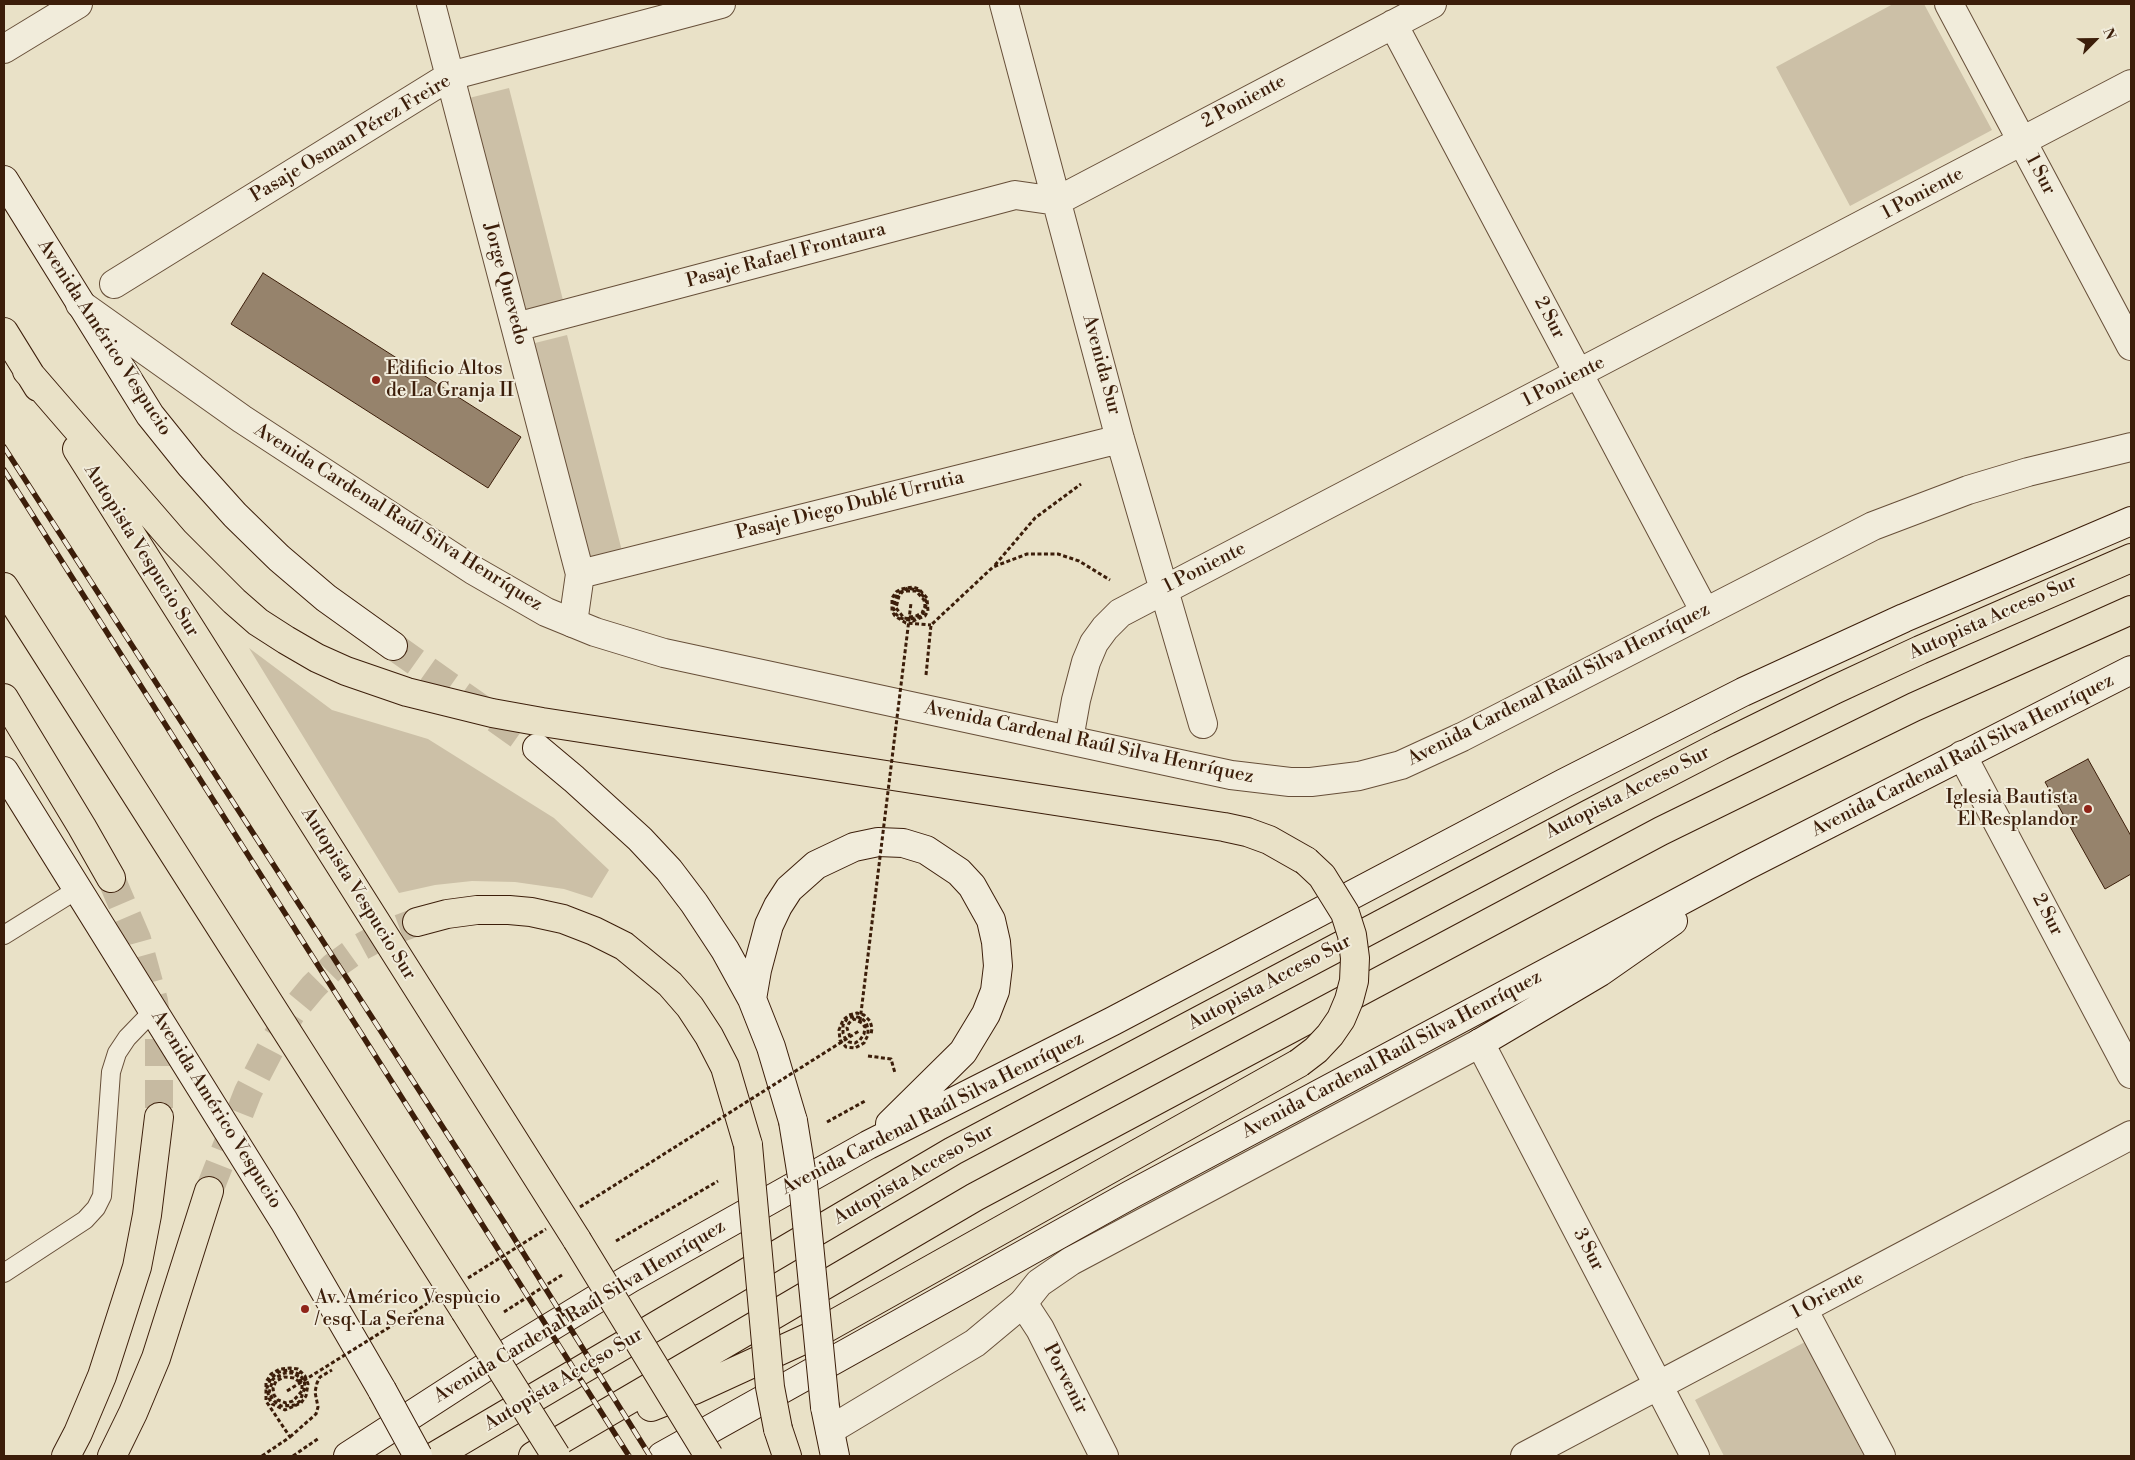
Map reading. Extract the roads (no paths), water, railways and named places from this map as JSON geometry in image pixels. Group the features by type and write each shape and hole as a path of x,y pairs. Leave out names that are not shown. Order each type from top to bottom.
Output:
{"highway":[{"name":"Autopista Vespucio Sur","path":"4,332 577,1240 709,1456"},
{"path":"27,371 174,541 234,601 258,622 286,640 316,658 346,671 425,696 492,713 542,722 1247,832 1288,849 1306,861 1322,876 1345,913 1352,935 1355,958 1354,981 1349,1000 1341,1019 1330,1035 1316,1050 1299,1063 814,1334 694,1390 633,1414 563,1446 533,1456"},
{"name":"Autopista Acceso Sur","path":"419,1454 953,1151 1588,814 1834,690 1920,650 2131,558"},
{"path":"4,587 465,1311 563,1446"},
{"path":"563,1446 748,1329 975,1197 1652,836 1807,758 1914,707 2131,610"},
{"path":"4,698 82,827 110,878"},
{"path":"417,922 447,914 477,910 531,912 563,919 594,931 624,946 670,984 690,1008 709,1036 725,1067 748,1145 770,1386 778,1429 787,1456"},
{"path":"66,1456 78,1433 102,1376 137,1267 147,1215 159,1117"},
{"path":"112,1456 134,1413 156,1358 209,1191"}],"street":[{"path":"4,49 78,4"},
{"name":"Jorge Quevedo","path":"431,4 580,574 573,623"},
{"name":"Avenida Sur","path":"1004,4 1120,439 1203,724"},
{"name":"2 Poniente","path":"1057,201 1432,4"},
{"name":"1 Sur","path":"1949,4 2131,346"},
{"name":"Pasaje Osman Pérez Freire","path":"114,284 450,76 713,5"},
{"name":"2 Sur","path":"1393,24 1705,612"},
{"name":"1 Poniente","path":"1069,739 1080,682 1094,642 1120,613 2131,84"},
{"name":"Avenida Américo Vespucio","path":"4,180 150,415 191,466 235,515 279,558 326,598 393,646"},
{"name":"Pasaje Rafael Frontaura","path":"516,326 1015,196 1057,201"},
{"name":"Avenida Cardenal Raúl Silva Henríquez","path":"80,304 242,419 474,570 538,608 573,623 620,641 664,653 1231,775 1266,780 1311,782 1359,776 1401,765 1462,737 1837,543 1910,511 1968,490 2028,472 2131,447"},
{"name":"Pasaje Diego Dublé Urrutia","path":"580,574 1120,439"},
{"name":"Avenida Cardenal Raúl Silva Henríquez","path":"348,1456 498,1359 629,1279 868,1145 1121,1016 1564,783 1735,696 1904,618 2131,521"},
{"name":"Avenida Cardenal Raúl Silva Henríquez","path":"662,1456 1130,1195 1746,866 2131,670"},
{"path":"537,748 610,811 669,870 694,903 725,950 752,999 771,1047 794,1121 803,1183 830,1431"},
{"name":"2 Sur","path":"1962,755 2131,1074"},
{"name":"Avenida Américo Vespucio","path":"4,770 284,1221 419,1454"},
{"path":"752,999 757,968 769,925 778,906 789,889 802,876 832,856 854,847 878,842 903,844 926,850 943,860 959,872 972,886 992,920 996,942 998,966 995,991 986,1014 963,1052 868,1145"},
{"name":"Avenida Cardenal Raúl Silva Henríquez","path":"830,1431 975,1343 1023,1303 1039,1283 1071,1261 1480,1043 1600,972 1746,866"},
{"name":"3 Sur","path":"1480,1043 1695,1456"},
{"name":"1 Oriente","path":"1525,1456 2131,1135"},
{"name":"Porvenir","path":"1023,1303 1040,1329 1104,1456"},
{"path":"1803,1309 1881,1456"}],"lane":[{"path":"4,936 78,889"},
{"path":"4,1273 84,1220 96,1208 102,1196 111,1072 117,1053 127,1038 154,1010"}],"tunnel":[{"path":"393,646 537,748"},
{"path":"111,878 137,939 154,1001 159,1039 159,1117"},
{"path":"209,1191 248,1092 276,1038 293,1011 334,966 359,948 387,933 417,922"}],"railway":[{"path":"4,447 504,1222 650,1456"},
{"path":"4,470 629,1456"}],"place":[{"name":"Edificio Altos de La Granja II","path":"376,380"},
{"name":"Iglesia Bautista El Resplandor","path":"2088,809"},
{"name":"Av. Américo Vespucio / esq. La Serena","path":"305,1309"}]}
